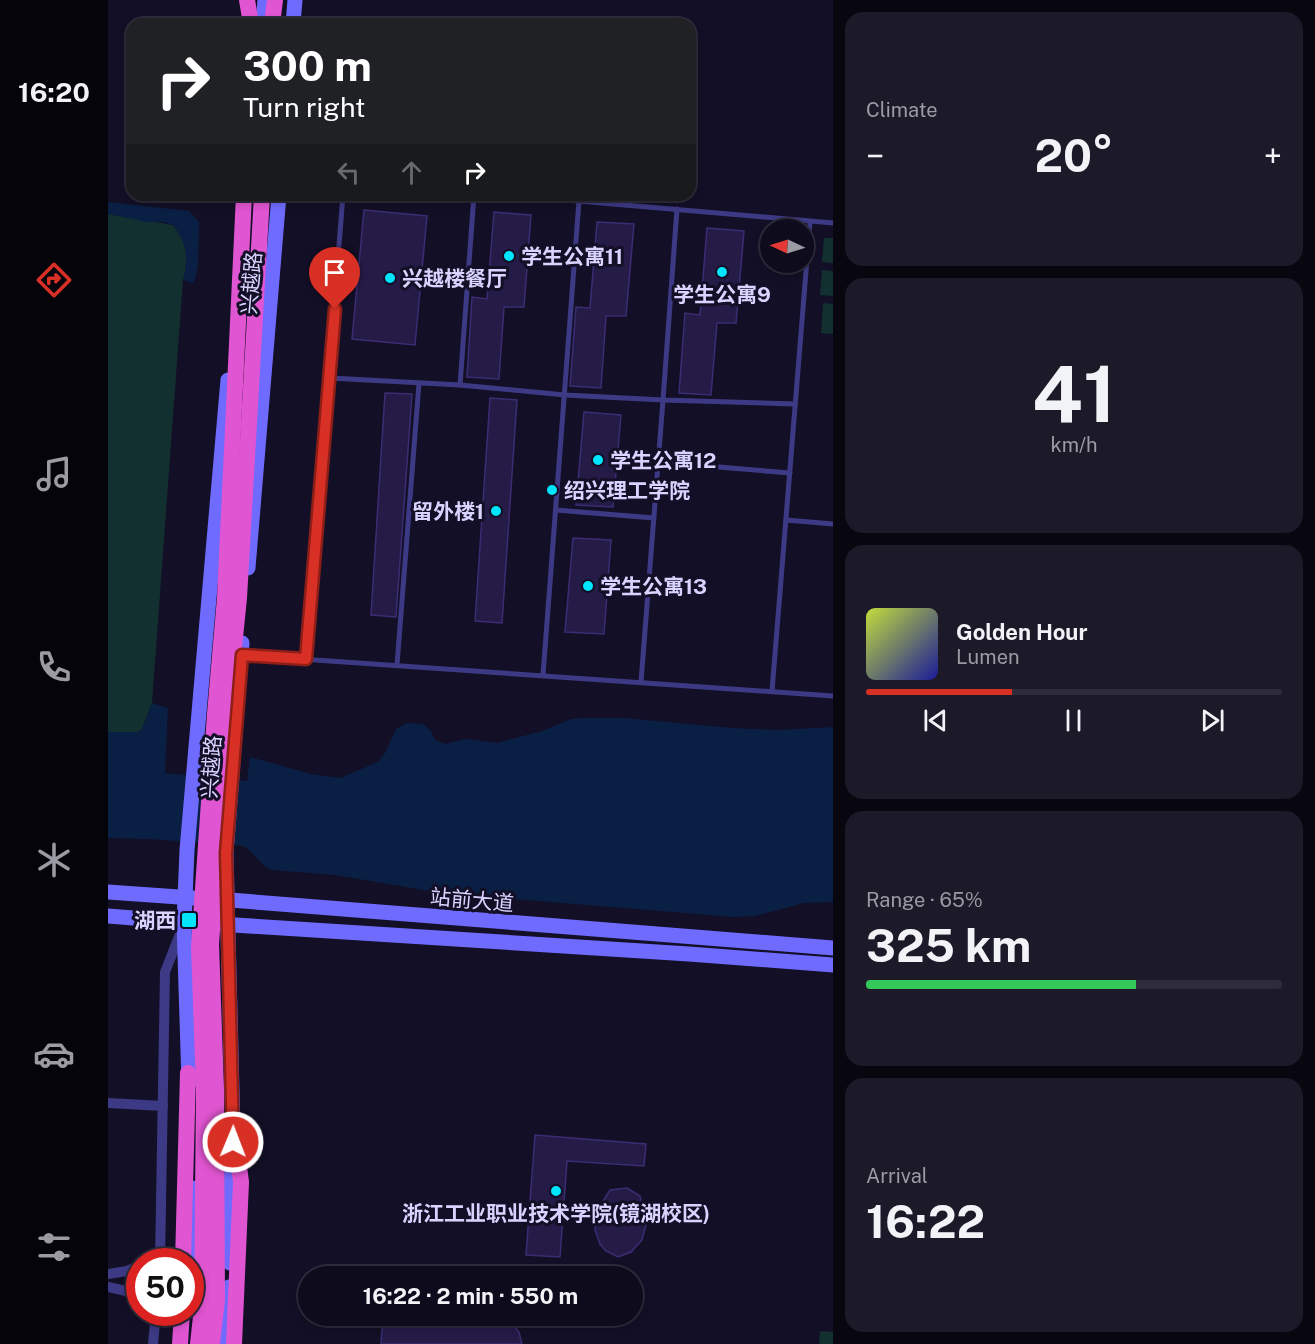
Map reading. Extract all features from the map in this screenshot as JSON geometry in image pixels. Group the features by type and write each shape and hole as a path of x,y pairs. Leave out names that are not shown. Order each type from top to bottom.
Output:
{"highway":[{"path":"247,0 250,18"},
{"path":"252,18 255,0"},
{"path":"271,18 276,0"},
{"path":"198,1344 202,1307 204,1101 199,947 225,598 244,201"},
{"path":"212,1344 217,1300 216,1101 211,944 227,717 239,598 262,201"},
{"path":"183,1248 188,1073"},
{"path":"233,1121 241,1182 234,1344"},
{"path":"180,1344 181,1326"}],"main road":[{"path":"265,0 268,18"},
{"path":"294,18 295,0"},
{"name":"兴越路","path":"192,1248 193,1210 184,923 187,850 243,201"},
{"name":"兴越路","path":"224,1344 229,1290 233,1121 226,853 279,201"},
{"name":"站前大道","path":"108,892 833,948"},
{"name":"站前大道","path":"108,916 184,923 228,924 833,965"},
{"path":"187,1344 189,1326"}],"street":[{"path":"160,1248 165,972 184,923"},
{"path":"108,1102 163,1106"},
{"path":"108,1274 126,1271"},
{"path":"108,1287 126,1291"},
{"path":"153,1344 155,1326"}],"lane":[{"path":"306,659 343,201"},
{"path":"460,385 474,201"},
{"path":"543,675 579,201 779,219"},
{"path":"641,682 677,209"},
{"path":"814,222 833,224"},
{"path":"772,691 806,273"},
{"path":"330,378 460,385 565,395 795,404"},
{"path":"397,665 419,383"},
{"path":"658,462 790,473"},
{"path":"556,510 654,518"},
{"path":"786,520 833,524"},
{"path":"242,655 833,696"}],"green space":[{"path":"108,214 173,225 184,244 186,265 183,280 152,703 142,729 138,732 108,733"},
{"path":"824,238 833,238 833,263 822,262"},
{"path":"822,270 833,271 833,296 820,295"},
{"path":"823,303 833,304 833,334 821,333"},
{"path":"820,1331 833,1332 833,1344 819,1344"}],"water":[{"path":"108,202 189,211 199,222 198,265 194,283 183,280 186,251 173,225 108,214"},
{"path":"152,703 168,708 165,773 247,781 250,757 311,774 340,778 378,762 385,753 396,729 407,723 423,724 431,731 435,740 445,744 466,739 497,743 542,731 571,719 582,718 624,718 778,730 833,727 833,902 804,903 755,916 733,917 442,893 335,875 272,870 264,866 244,846 108,838 108,732 138,732 142,729"}],"building":[{"name":"兴越楼餐厅","path":"364,210 427,216 415,345 352,339"},
{"name":"学生公寓11","path":"494,212 531,215 524,307 504,307 499,379 467,377 472,297 487,299"},
{"path":"597,222 634,224 626,316 606,316 601,388 570,386 576,307 590,308"},
{"name":"学生公寓9","path":"707,228 744,231 736,323 717,323 711,395 679,393 685,313 700,315"},
{"path":"385,393 412,394 396,617 371,615"},
{"name":"留外楼1","path":"490,398 517,400 502,623 475,621"},
{"name":"学生公寓12","path":"584,412 621,415 613,507 576,505"},
{"name":"学生公寓13","path":"573,538 611,540 604,634 565,632"},
{"path":"535,1135 646,1144 644,1166 567,1161 560,1257 526,1255"},
{"path":"627,1188 640,1196 646,1225 642,1240 631,1252 618,1257 606,1251 600,1244 595,1230 597,1211 610,1190"},
{"path":"382,1326 514,1326 519,1332 522,1344 381,1344"}],"place":[{"name":"学生公寓11","path":"509,256"},
{"name":"学生公寓9","path":"722,272"},
{"name":"兴越楼餐厅","path":"390,278"},
{"name":"学生公寓12","path":"598,460"},
{"name":"绍兴理工学院","path":"552,490"},
{"name":"留外楼1","path":"496,511"},
{"name":"学生公寓13","path":"588,586"},
{"name":"湖西","path":"189,920"},
{"name":"浙江工业职业技术学院(镜湖校区)","path":"556,1191"}],"route":[{"path":"233,1142 226,853 242,655 306,659 335,309"}]}
